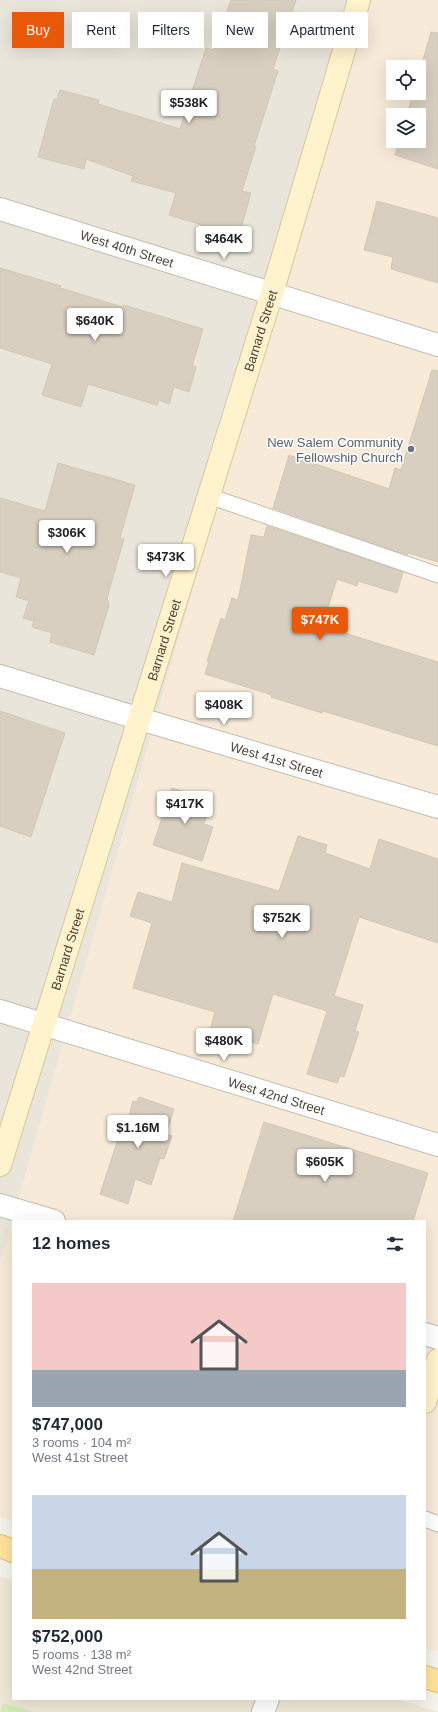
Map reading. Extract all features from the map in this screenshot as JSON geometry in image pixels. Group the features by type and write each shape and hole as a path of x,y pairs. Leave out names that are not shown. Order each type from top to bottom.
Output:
{"main road":[{"path":"0,1546 12,1551"},
{"path":"426,1677 438,1681"}],"street":[{"name":"Barnard Street","path":"0,1165 272,293 359,0"},
{"name":"West 40th Street","path":"0,209 438,345"},
{"name":"West 41st Street","path":"0,676 438,807"},
{"name":"West 42nd Street","path":"0,1011 438,1145"},
{"path":"0,1205 51,1220"},
{"path":"426,1334 438,1338"},
{"path":"426,1399 438,1360"},
{"path":"264,1712 268,1700"}],"lane":[{"path":"209,496 438,575"},
{"path":"426,1519 438,1524"}],"shaded area":[{"path":"0,0 438,0 438,315 13,1220 12,1220 0,1364"},
{"path":"361,0 438,0 438,1651 426,1648 426,1220 12,1220 347,48 368,48 368,12 358,12"},
{"path":"12,1221 12,1521 0,1517 0,1263"},
{"path":"0,1576 12,1580 12,1700 400,1700 438,1712 0,1712"}],"green space":[{"path":"3,1703 34,1712 0,1712"}],"building":[{"path":"231,0 296,0 292,12 276,12 276,48 280,48 273,69 278,71 254,146 256,146 242,191 251,193 239,236 169,215 176,193 131,181 133,176 86,159 84,169 38,157 54,99 57,99 60,90 99,100 98,104 180,129 206,48 213,50 214,48 268,48 268,12 227,12"},
{"path":"431,32 438,33 438,169 395,155 397,148 426,148 426,108 409,108 411,100 426,100 426,60 423,60"},
{"path":"377,201 438,218 438,283 391,269 393,257 364,250"},
{"path":"0,268 61,286 60,288 123,307 124,305 203,329 192,366 196,367 189,392 174,387 169,404 159,400 157,405 88,384 81,407 42,395 52,364 0,348"},
{"path":"432,370 438,371 438,562 408,553 407,555 273,508 289,455 389,489 395,468 401,470"},
{"path":"58,463 135,485 120,538 124,539 107,598 109,605 94,655 50,642 52,633 32,627 34,621 23,618 29,601 16,597 21,578 0,572 0,498 45,511"},
{"path":"267,526 403,572 397,593 358,581 357,586 337,579 322,626 438,662 438,746 323,711 322,713 271,697 272,695 205,674 209,661 207,661 221,618 225,620 232,598 238,600 251,535 264,537"},
{"path":"0,711 65,733 31,837 0,826"},
{"path":"172,788 212,800 204,824 213,827 202,861 153,845"},
{"path":"298,836 327,845 325,853 370,869 379,839 438,859 438,943 359,917 334,996 363,1005 355,1031 359,1032 344,1077 340,1076 337,1083 307,1074 327,1011 273,994 258,1044 210,1030 215,1012 133,988 152,923 130,916 138,892 172,902 182,863 279,891"},
{"path":"139,1097 174,1109 166,1134 172,1136 164,1159 160,1158 151,1185 135,1179 128,1204 100,1194 126,1115 129,1116 133,1101 137,1102"},
{"path":"264,1122 428,1173 413,1220 233,1220"}],"place":[{"name":"New Salem Community Fellowship Church","path":"411,449"}]}
